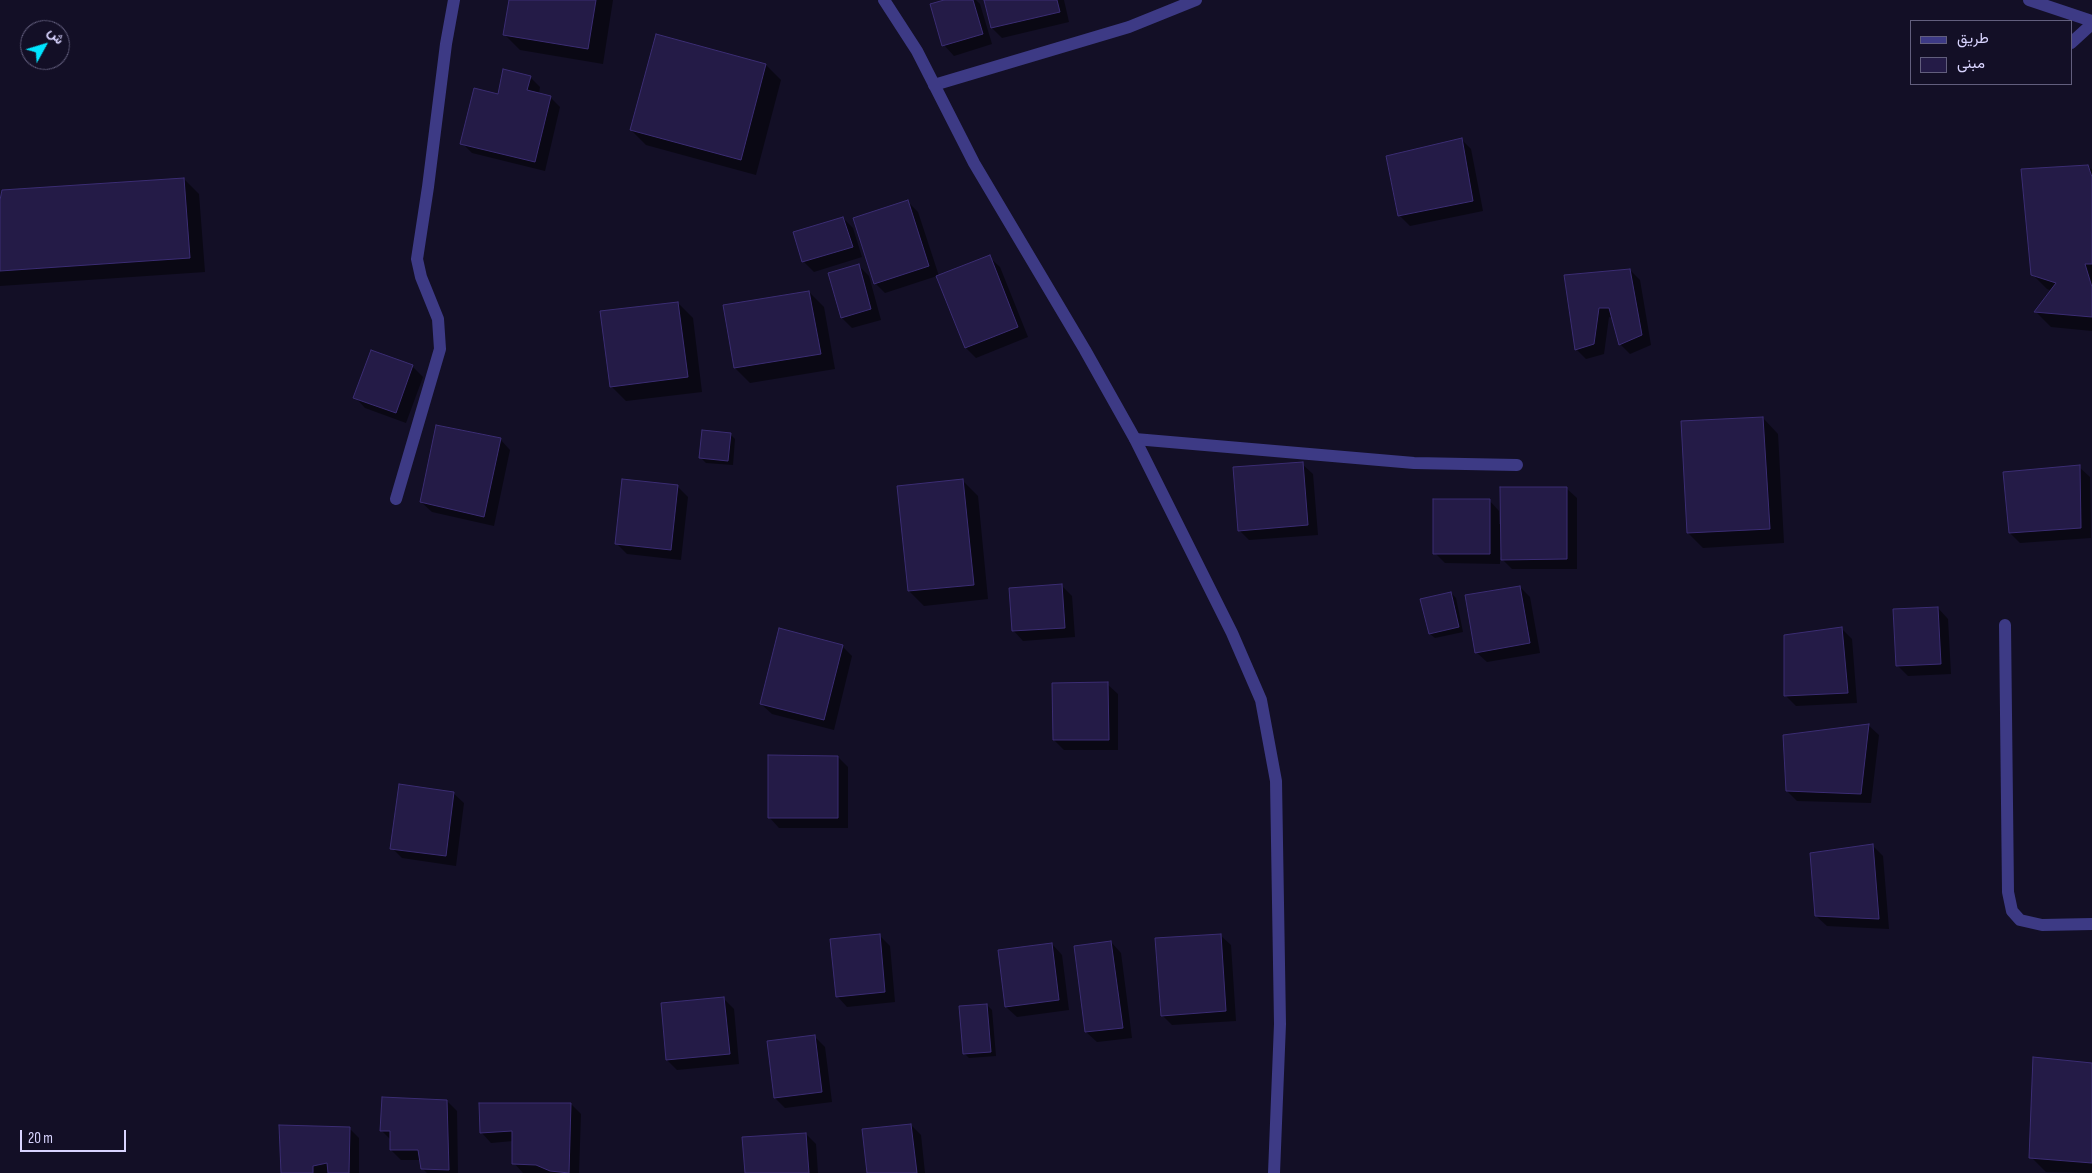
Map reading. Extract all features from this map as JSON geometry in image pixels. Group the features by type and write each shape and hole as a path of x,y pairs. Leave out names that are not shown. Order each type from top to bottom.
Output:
{"street":[{"path":"396,499 440,349 438,319 421,277 417,259 446,44 454,0"},
{"path":"884,0 917,51 974,163 1086,350 1135,438 1232,633 1261,700 1276,780 1280,1024 1274,1173"},
{"path":"934,85 1129,27 1196,0"},
{"path":"2029,0 2092,22 2072,42"},
{"path":"1135,438 1414,463 1516,464"},
{"path":"2005,625 2008,892 2012,911 2020,920 2042,925 2092,924"}],"building":[{"path":"509,0 596,0 588,49 503,35"},
{"path":"944,0 973,0 983,34 942,46 930,4"},
{"path":"984,0 1057,0 1060,12 991,28"},
{"path":"656,34 766,64 741,160 630,130"},
{"path":"503,69 531,76 527,90 551,96 535,162 460,144 474,88 498,94"},
{"path":"1462,138 1473,201 1398,216 1386,156"},
{"path":"2088,165 2092,177 2092,264 2085,264 2092,287 2092,317 2034,312 2056,283 2031,275 2021,169"},
{"path":"184,178 190,258 0,271 0,200 2,190"},
{"path":"908,200 929,266 874,284 853,218"},
{"path":"843,217 853,247 802,262 793,232"},
{"path":"990,255 1018,327 965,348 936,276"},
{"path":"859,264 871,309 841,318 828,273"},
{"path":"1630,269 1642,335 1619,345 1609,308 1599,308 1594,344 1575,350 1564,275"},
{"path":"809,291 821,354 734,368 723,305"},
{"path":"678,302 688,377 610,387 600,311"},
{"path":"371,350 413,365 396,413 353,398"},
{"path":"1763,417 1770,529 1687,533 1681,421"},
{"path":"436,425 501,438 484,517 420,502"},
{"path":"702,430 731,433 728,461 699,458"},
{"path":"1303,462 1308,525 1238,531 1233,467"},
{"path":"2080,465 2081,528 2009,533 2003,472"},
{"path":"622,479 678,485 671,550 615,544"},
{"path":"963,479 974,585 908,591 897,486"},
{"path":"1500,487 1567,487 1567,559 1501,560"},
{"path":"1433,499 1490,499 1490,554 1433,554"},
{"path":"1062,584 1065,628 1012,631 1009,588"},
{"path":"1520,586 1530,643 1475,653 1465,595"},
{"path":"1451,592 1459,627 1429,634 1420,599"},
{"path":"1938,607 1941,664 1896,666 1893,609"},
{"path":"1842,627 1848,693 1784,696 1784,635"},
{"path":"779,628 843,645 824,720 760,704"},
{"path":"1108,682 1109,740 1053,740 1052,683"},
{"path":"1869,724 1861,794 1786,791 1783,735"},
{"path":"768,755 838,756 838,818 768,818"},
{"path":"399,784 454,792 446,856 390,849"},
{"path":"1873,844 1879,919 1815,916 1810,853"},
{"path":"880,934 885,992 836,997 830,939"},
{"path":"1221,934 1226,1011 1161,1016 1155,938"},
{"path":"1111,941 1123,1028 1085,1032 1074,946"},
{"path":"1052,943 1059,1000 1005,1007 998,950"},
{"path":"724,997 730,1054 666,1060 661,1003"},
{"path":"987,1004 991,1052 963,1054 959,1006"},
{"path":"815,1035 822,1092 774,1098 767,1041"},
{"path":"2033,1057 2092,1063 2092,1163 2029,1158"},
{"path":"382,1097 447,1100 449,1170 421,1169 418,1150 390,1150 390,1131 380,1131"},
{"path":"479,1103 571,1103 569,1173 550,1171 536,1165 512,1164 512,1131 480,1133"},
{"path":"911,1124 917,1173 867,1173 862,1129"},
{"path":"279,1125 350,1127 349,1173 328,1173 327,1163 313,1166 313,1173 281,1173"},
{"path":"806,1133 809,1173 745,1173 742,1137"}]}
